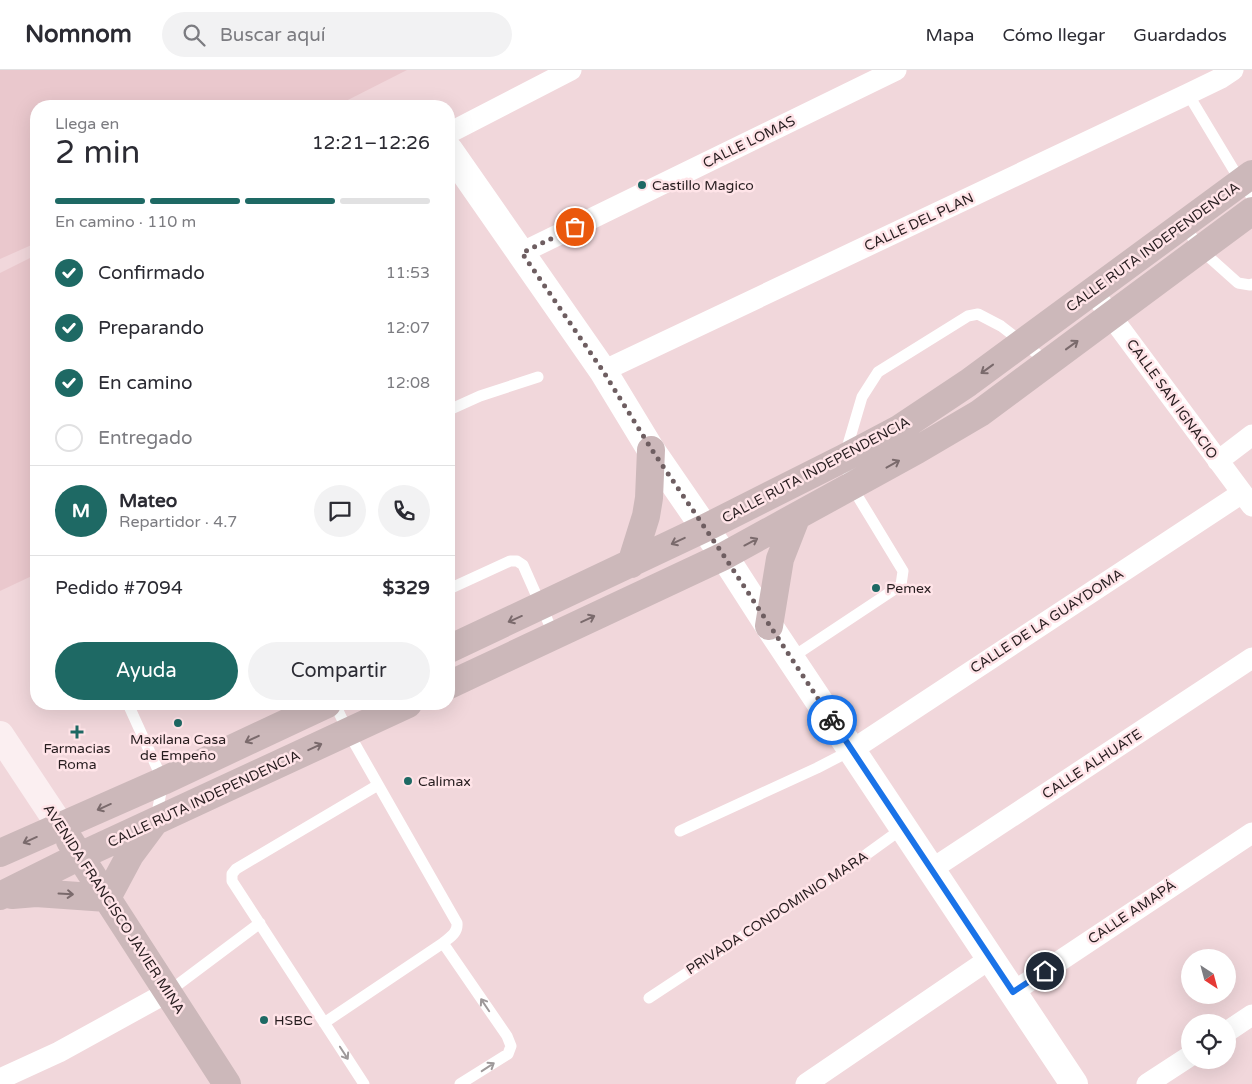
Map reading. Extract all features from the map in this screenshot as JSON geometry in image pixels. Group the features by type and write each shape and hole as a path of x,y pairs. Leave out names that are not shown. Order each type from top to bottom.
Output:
{"main road":[{"name":"CALLE RUTA INDEPENDENCIA","path":"455,646 705,528 899,429 968,383 1184,225 1248,184"},
{"name":"CALLE RUTA INDEPENDENCIA","path":"455,681 724,556 852,487 980,413 1252,211"},
{"path":"631,564 646,516 652,450"},
{"path":"769,626 780,558 796,518"},
{"path":"0,853 163,781 315,710"},
{"name":"CALLE RUTA INDEPENDENCIA","path":"0,896 80,856 395,710"},
{"name":"AVENIDA FRANCISCO JAVIER MINA","path":"0,734 227,1084"},
{"path":"0,896 36,893 106,898 130,855 156,821"}],"street":[{"path":"455,130 572,70"},
{"name":"CALLE LOMAS","path":"522,253 896,70"},
{"name":"CALLE DEL PLAN","path":"603,371 1188,94 1233,70"},
{"path":"455,158 603,371 652,450 1074,1084"},
{"name":"CALLE SAN IGNACIO","path":"1093,292 1247,499"},
{"path":"1218,461 1252,435"},
{"name":"CALLE DE LA GUAYDOMA","path":"852,750 1247,499"},
{"name":"CALLE ALHUATE","path":"932,869 1252,658"},
{"name":"CALLE AMAPÁ","path":"1013,992 1252,833"},
{"path":"806,1084 991,958"},
{"path":"0,1079 59,1052 168,992"},
{"path":"1236,1026 1252,1015"},
{"path":"1147,1084 1181,1062"}],"lane":[{"path":"1188,94 1248,184"},
{"path":"1184,225 1200,250 1238,283 1250,286 1252,284"},
{"path":"791,658 901,585 903,571 852,487 844,458 862,397 878,372 968,316 978,314 1001,326 1049,363"},
{"path":"455,407 480,396 538,377"},
{"path":"455,586 510,561 517,561 523,565 554,635"},
{"path":"131,710 163,781 156,821"},
{"path":"324,1023 443,943 456,932 457,923 348,732 338,710"},
{"path":"680,831 852,750"},
{"path":"364,1084 232,881 232,874 236,869 378,785"},
{"name":"PRIVADA CONDOMINIO MARA","path":"649,998 904,828"},
{"path":"168,992 260,923"},
{"path":"443,943 507,1036 511,1046 508,1054 460,1084"}],"shaded area":[{"path":"0,70 407,70 348,100 30,100 30,246 0,259"},
{"path":"30,258 30,577 0,591 0,273"}],"way so far":[{"path":"575,227 522,253 603,371 652,450 832,720"}],"place":[{"name":"Castillo Magico","path":"642,185"},
{"name":"Pemex","path":"876,588"},
{"name":"Maxilana Casa de Empeño","path":"178,723"},
{"name":"Farmacias Roma","path":"77,732"},
{"name":"Calimax","path":"408,781"},
{"name":"HSBC","path":"264,1020"}],"route":[{"path":"832,720 1013,992 1045,971"}]}
